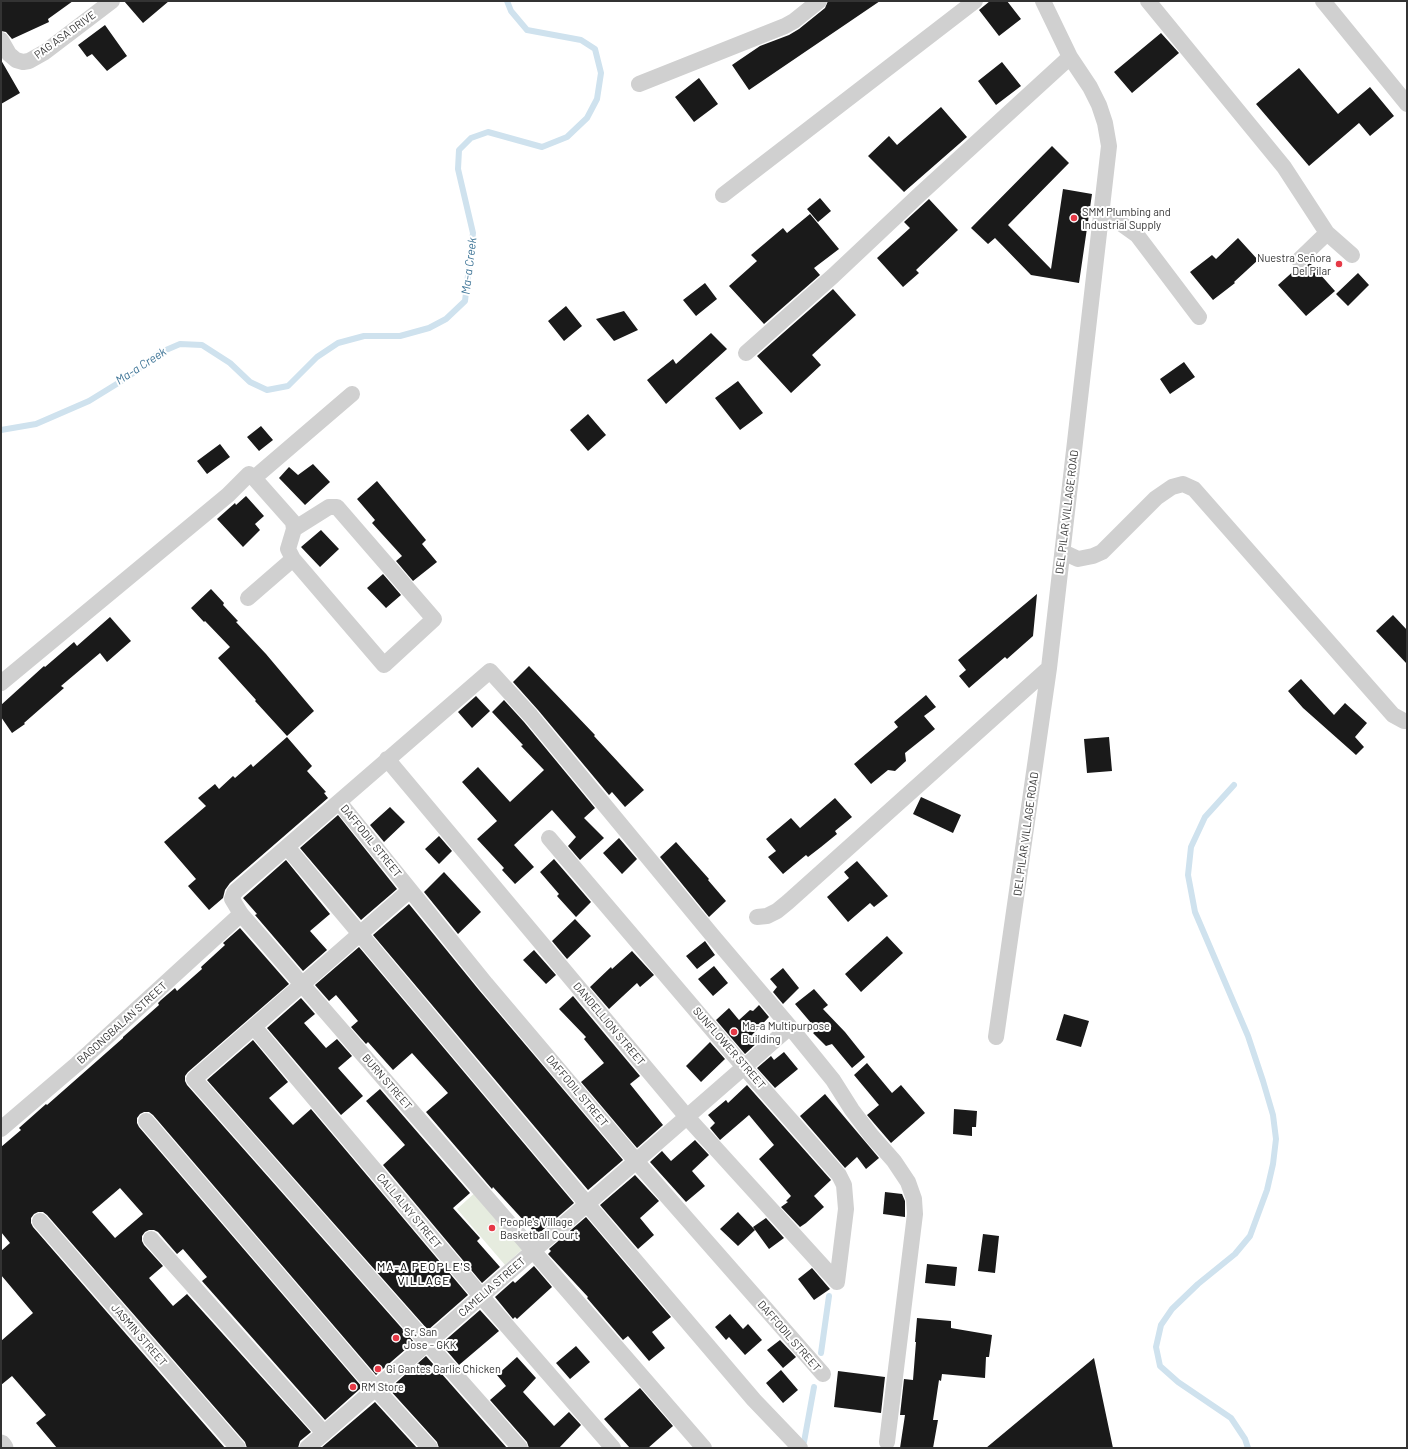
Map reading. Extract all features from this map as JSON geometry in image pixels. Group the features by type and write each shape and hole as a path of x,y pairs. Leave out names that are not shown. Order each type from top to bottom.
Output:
{"street":[{"name":"PAG ASA DRIVE","path":"1,40 9,54 16,60 23,62 29,61 45,52 112,1"},
{"path":"639,84 785,26 794,21 819,1"},
{"path":"724,195 975,1"},
{"name":"DEL PILAR VILLAGE ROAD","path":"996,1037 1049,668 1109,146 1099,105 1090,87 1070,57 1043,1"},
{"path":"1148,1 1284,167 1327,233 1352,255"},
{"path":"1323,1 1407,104"},
{"path":"746,353 833,276 919,194 1070,57"},
{"path":"1102,210 1137,235 1199,317"},
{"path":"1299,260 1327,233"},
{"path":"254,478 352,394"},
{"path":"1,683 228,495 249,474 293,522 294,529 288,549 293,559 384,665 434,619 337,508 329,507 294,529"},
{"path":"1063,552 1078,559 1093,556 1102,552 1156,498 1172,486 1183,484 1189,486 1194,489 1203,499 1393,714 1404,721 1407,721"},
{"path":"248,598 293,559"},
{"path":"757,916 767,916 777,911 788,902 1049,668"},
{"name":"BURN STREET","path":"704,1448 241,914 232,899 234,893 490,671 536,722 790,1027"},
{"name":"DANDELLION STREET","path":"387,759 687,1117 837,1282"},
{"name":"DAFFODIL STREET","path":"339,802 486,984 636,1160 823,1374"},
{"name":"SUNFLOWER STREET","path":"549,838 744,1067 839,1175 844,1185 846,1209 837,1282"},
{"path":"287,847 754,1400 800,1448"},
{"path":"410,890 194,1079 520,1448"},
{"name":"BAGONGBALAN STREET","path":"1,1129 77,1064 241,914"},
{"name":"CALLALNY STREET","path":"254,1027 481,1296 613,1448"},
{"path":"636,1160 790,1027 833,1080 857,1117 898,1166 908,1182 914,1199 915,1214 887,1442"},
{"path":"146,1121 375,1388 430,1448"},
{"name":"CAMELIA STREET","path":"306,1448 636,1160"},
{"name":"JASMIN STREET","path":"40,1221 238,1448"},
{"path":"151,1240 324,1433"}],"shaded area":[{"name":"People's Village Basketball Court","path":"478,1190 526,1246 505,1265 457,1209"}],"building":[{"path":"1,1 73,1 48,19 49,22 12,39 6,32 1,31"},
{"path":"124,1 169,1 143,23"},
{"path":"828,1 880,1 749,90 732,65 760,46 789,35 799,29 825,8"},
{"path":"990,1 1007,1 1021,19 999,36 979,10"},
{"path":"105,25 127,56 107,71 92,54 87,57 78,45"},
{"path":"1161,33 1179,53 1132,93 1114,72"},
{"path":"1,60 20,93 1,104"},
{"path":"1002,62 1021,86 996,105 978,81"},
{"path":"1299,68 1338,114 1370,87 1394,116 1370,136 1359,123 1309,166 1256,104"},
{"path":"699,78 718,104 694,122 675,97"},
{"path":"941,107 967,137 904,192 868,156 889,136 897,145"},
{"path":"1052,146 1069,163 1008,225 1051,269 1063,189 1092,194 1079,283 1031,275 995,238 988,244 971,228"},
{"path":"820,198 831,211 818,222 807,209"},
{"path":"929,199 958,230 916,270 919,273 903,287 877,258 910,228 904,222"},
{"path":"810,214 839,249 814,268 820,275 764,324 729,286 757,261 751,255 783,228 787,233"},
{"path":"1238,238 1258,260 1234,282 1235,283 1213,300 1190,272 1212,255 1216,259"},
{"path":"1310,263 1335,291 1306,316 1278,285 1296,269 1302,269"},
{"path":"1358,273 1369,285 1348,306 1336,294"},
{"path":"705,283 717,299 696,316 683,300"},
{"path":"833,289 856,315 812,355 821,365 791,393 757,356"},
{"path":"566,306 582,326 564,341 548,321"},
{"path":"624,311 638,330 614,341 596,319"},
{"path":"711,333 727,349 666,404 647,380 673,359 676,364"},
{"path":"1184,362 1195,377 1170,394 1160,379"},
{"path":"738,381 763,413 740,430 715,398"},
{"path":"588,414 606,435 588,451 570,430"},
{"path":"261,426 273,440 259,451 247,437"},
{"path":"220,444 230,457 207,474 197,461"},
{"path":"313,464 330,482 305,505 279,478 289,467 298,475"},
{"path":"377,481 426,540 422,544 437,562 413,581 396,561 402,556 372,523 375,520 357,499"},
{"path":"246,496 264,516 255,524 260,530 243,547 217,519 235,503 236,505"},
{"path":"321,530 339,549 320,567 301,547"},
{"path":"383,574 401,595 386,608 367,588"},
{"path":"211,589 238,621 236,622 266,654 314,711 287,736 218,658 230,647 191,608"},
{"path":"1037,594 1033,636 1007,659 1005,657 969,688 959,676 966,670 958,660"},
{"path":"1393,615 1407,630 1407,664 1376,631"},
{"path":"110,617 131,641 107,662 100,653 61,686 64,688 24,723 25,724 12,733 1,717 1,705 44,666 45,667 74,642 77,646"},
{"path":"529,666 595,735 594,736 644,790 625,807 612,792 609,795 513,682"},
{"path":"1301,679 1334,715 1345,703 1367,723 1355,737 1364,747 1356,755 1303,708 1288,691"},
{"path":"926,695 936,707 924,716 935,729 905,753 906,761 895,771 888,770 871,784 854,764 898,727 894,722"},
{"path":"476,696 490,711 472,728 458,712"},
{"path":"504,700 595,808 584,818 604,838 580,860 568,846 576,837 552,810 514,845 534,867 515,884 502,870 504,868 477,839 497,821 462,782 478,767 510,802 544,770 492,712"},
{"path":"287,737 312,766 307,771 326,792 324,793 328,798 230,883 225,890 223,898 209,910 188,886 196,879 164,842 206,806 198,798 215,784 219,789 233,776 235,778 251,764 253,767"},
{"path":"1109,737 1112,771 1087,773 1084,739"},
{"path":"921,797 961,815 953,833 913,814"},
{"path":"835,798 852,817 835,831 837,834 808,857 806,855 783,874 768,857 776,851 766,839 791,818 800,828"},
{"path":"390,807 405,822 384,842 370,825"},
{"path":"338,815 397,889 361,920 300,848"},
{"path":"439,836 452,851 439,864 425,849"},
{"path":"619,838 637,859 622,874 603,853"},
{"path":"676,842 709,879 708,880 726,901 709,917 660,857"},
{"path":"554,859 591,902 576,917 557,896 559,894 540,872"},
{"path":"286,860 330,914 310,931 327,950 303,971 255,915 257,914 243,898"},
{"path":"857,861 888,896 874,907 870,903 848,922 827,897 849,878 844,872"},
{"path":"444,872 481,912 458,934 424,892"},
{"path":"409,904 479,990 623,1160 588,1190 373,935"},
{"path":"575,919 591,936 567,959 552,941"},
{"path":"240,928 289,984 188,1072 185,1076 185,1081 414,1342 376,1375 153,1115 149,1112 144,1112 137,1118 139,1127 362,1387 325,1420 202,1281 207,1277 183,1249 177,1254 158,1232 149,1230 145,1232 142,1236 144,1245 163,1266 149,1278 173,1306 187,1294 311,1432 300,1441 298,1448 247,1448 245,1442 47,1215 43,1212 38,1212 31,1218 33,1227 225,1448 57,1448 36,1423 46,1415 12,1376 1,1385 1,1341 33,1313 1,1275 1,1251 10,1243 1,1232 1,1147 21,1130 19,1128 46,1104 47,1105 159,1005 158,1003 161,1000 175,988 177,991 202,969 201,967 225,945 223,943","holes":["120,1188 143,1214 115,1238 92,1212"]},
{"path":"887,936 903,953 861,992 845,974"},
{"path":"705,941 715,955 697,969 686,956"},
{"path":"359,947 574,1203 537,1235 493,1187 492,1189 426,1112 448,1093 412,1053 393,1070 368,1042 366,1044 351,1027 358,1021 336,995 329,1001 315,985"},
{"path":"534,950 556,975 546,984 523,960"},
{"path":"632,951 654,975 640,987 637,983 609,1009 590,987 611,967 612,969"},
{"path":"714,966 728,983 713,996 698,979"},
{"path":"783,968 799,988 783,1004 773,992 777,987 770,979"},
{"path":"814,989 828,1005 823,1009 845,1032 865,1057 852,1068 832,1044 826,1046 813,1033 817,1030 795,1004"},
{"path":"573,996 640,1076 630,1084 663,1125 637,1148 581,1082 604,1063 584,1039 586,1037 559,1009"},
{"path":"301,998 315,1014 304,1023 326,1048 337,1039 352,1056 338,1068 363,1096 341,1115 267,1028"},
{"name":"Ma-a Multipurpose Building","path":"759,1005 769,1017 752,1035 758,1042 745,1054 716,1020 729,1008 739,1020 750,1010 753,1011"},
{"path":"1064,1014 1089,1021 1081,1047 1056,1040"},
{"path":"253,1040 288,1082 269,1098 293,1125 311,1109 468,1295 428,1330 207,1080"},
{"path":"710,1042 725,1059 701,1082 686,1066"},
{"path":"784,1052 798,1069 775,1088 757,1068 771,1056 774,1060"},
{"path":"867,1063 892,1093 901,1085 925,1113 891,1143 867,1115 879,1105 854,1075"},
{"path":"747,1085 831,1180 814,1196 824,1207 800,1227 781,1207 788,1202 786,1201 791,1196 759,1159 774,1145 749,1115 720,1140 710,1128 715,1123 708,1115 726,1100 728,1103"},
{"path":"380,1089 470,1193 453,1208 480,1238 477,1241 500,1267 482,1283 383,1165 405,1145 366,1101"},
{"path":"825,1094 879,1158 866,1169 857,1157 845,1168 800,1116"},
{"path":"954,1109 977,1111 976,1127 972,1127 972,1136 953,1134"},
{"path":"695,1140 709,1155 692,1171 705,1186 686,1202 650,1162 662,1151 671,1161"},
{"path":"635,1175 659,1201 640,1218 654,1235 638,1249 600,1205"},
{"path":"885,1192 902,1194 905,1201 905,1217 883,1214"},
{"path":"738,1212 755,1230 738,1246 720,1229"},
{"path":"586,1217 671,1317 652,1332 665,1348 649,1361 628,1336 623,1340 587,1298 588,1297 548,1254 551,1251 549,1249"},
{"path":"766,1218 784,1238 769,1249 753,1227"},
{"path":"983,1234 999,1236 995,1273 978,1271"},
{"path":"927,1264 957,1267 955,1286 925,1283"},
{"path":"534,1266 552,1287 517,1319 515,1317 513,1319 495,1297 513,1281 515,1283"},
{"path":"812,1268 830,1289 814,1300 798,1279"},
{"path":"480,1310 499,1331 459,1365 441,1344"},
{"path":"730,1314 743,1329 748,1324 762,1340 745,1355 729,1337 726,1340 715,1327"},
{"path":"917,1318 951,1321 951,1328 992,1335 989,1357 986,1357 985,1378 942,1374 941,1381 939,1380 933,1420 938,1420 933,1448 900,1448 905,1415 900,1415 904,1379 913,1380"},
{"path":"780,1340 796,1357 783,1368 767,1350"},
{"path":"576,1346 590,1362 570,1379 556,1363"},
{"path":"426,1356 507,1448 439,1448 437,1442 389,1389"},
{"path":"517,1357 536,1378 523,1392 554,1426 569,1412 581,1425 559,1448 529,1448 527,1442 490,1400 506,1386 497,1375"},
{"path":"1094,1358 1113,1448 986,1448"},
{"path":"781,1370 798,1390 783,1403 766,1383"},
{"path":"838,1371 885,1377 881,1413 834,1407"},
{"path":"640,1388 673,1426 648,1448 630,1448 604,1419"},
{"path":"375,1402 417,1448 321,1448"}],"waterway":[{"name":"Ma-a Creek","path":"1,430 36,424 89,401 128,377 159,353 180,344 202,345 230,363 250,382 267,390 288,386 317,357 338,343 364,336 400,336 429,328 446,319 465,301 473,233 458,169 459,150 471,138 488,132 542,147 567,137 587,118 597,99 601,73 595,49 581,40 527,30 511,11 507,1"},
{"path":"1234,785 1205,817 1191,847 1188,875 1195,912 1248,1036 1263,1081 1273,1115 1276,1139 1273,1164 1267,1190 1250,1236 1235,1254 1198,1284 1172,1309 1161,1325 1156,1347 1160,1366 1178,1382 1231,1418 1245,1439 1248,1448"},
{"path":"821,1353 829,1296"},
{"path":"804,1442 814,1387"}],"place":[{"name":"SMM Plumbing and Industrial Supply","path":"1074,218"},
{"name":"Nuestra Señora Del Pilar","path":"1339,264"},
{"name":"Ma-a Multipurpose Building","path":"734,1032"},
{"name":"People's Village Basketball Court","path":"492,1228"},
{"name":"Sr. San Jose - GKK","path":"396,1338"},
{"name":"Gi Gantes Garlic Chicken","path":"378,1369"},
{"name":"RM Store","path":"353,1387"}],"district":[{"name":"MA-A PEOPLE'S VILLAGE","path":"424,1274"}]}
